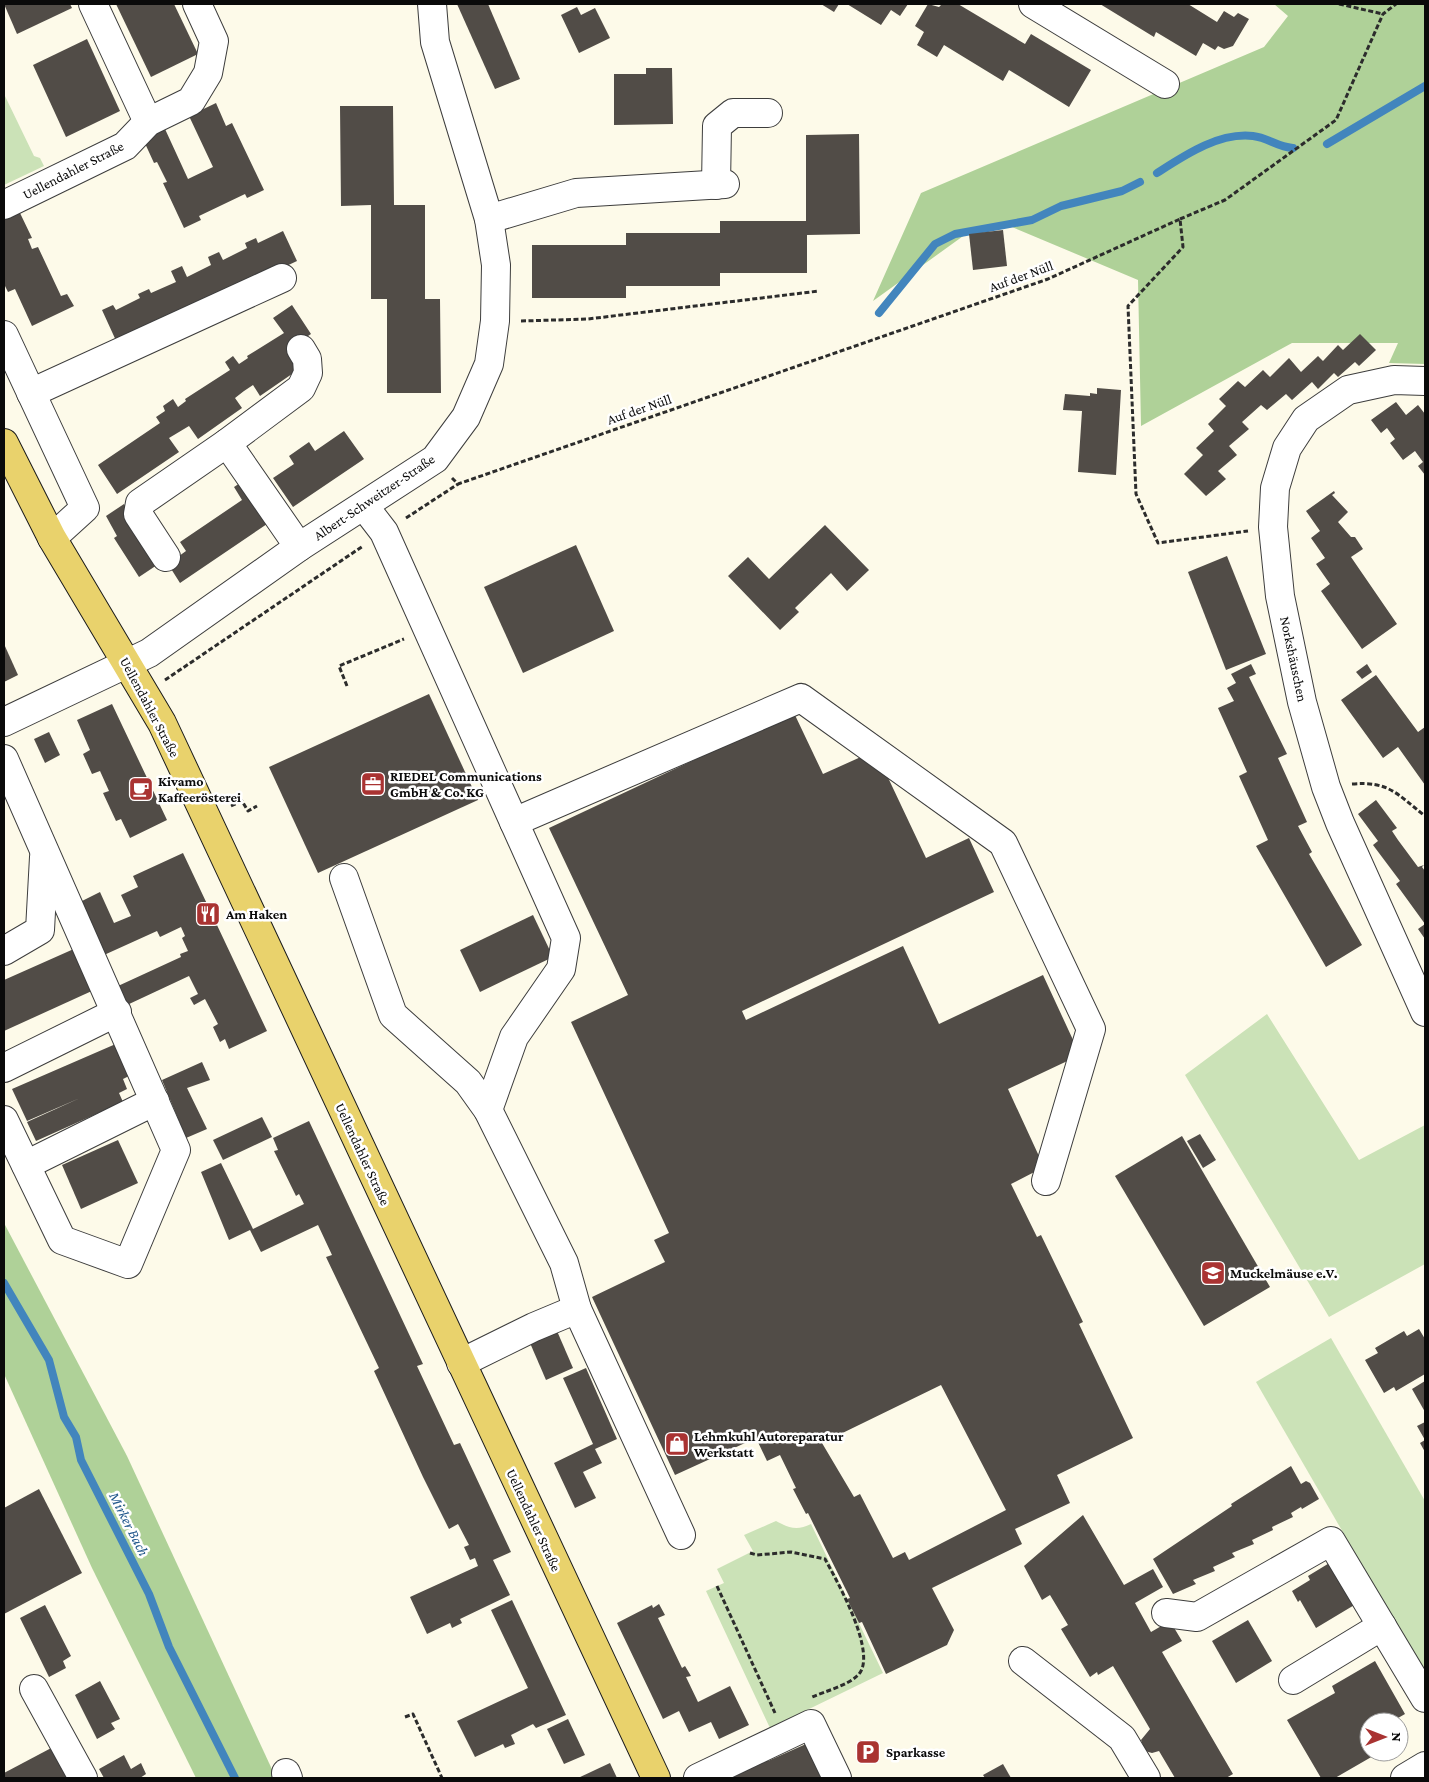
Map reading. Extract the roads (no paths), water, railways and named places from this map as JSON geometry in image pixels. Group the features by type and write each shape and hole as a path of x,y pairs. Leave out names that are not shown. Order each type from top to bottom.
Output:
{"main road":[{"name":"Uellendahler Straße","path":"5,450 52,538 128,664 170,740 656,1778"}],"street":[{"path":"93,4 148,122"},
{"name":"Uellendahler Straße","path":"4,205 125,146 148,122 191,100 208,73 214,41 197,4"},
{"name":"Albert-Schweitzer-Straße","path":"128,664 149,653 299,547 435,459 466,417 490,364 495,321 496,265 490,219 435,42 432,4"},
{"path":"1033,4 1165,84"},
{"path":"490,219 576,193 720,185 717,126 733,112 768,112"},
{"path":"31,393 282,278"},
{"path":"4,335 85,508 52,538"},
{"path":"166,557 138,514 140,503 227,443 301,388 308,373 307,359 301,349"},
{"name":"Norkshäuschen","path":"1425,381 1394,380 1348,390 1306,419 1287,448 1275,488 1273,527 1280,596 1302,702 1326,787 1340,823 1425,1012"},
{"path":"227,443 299,547"},
{"path":"364,506 384,532 566,938 561,969 514,1037 488,1110"},
{"path":"4,722 128,664"},
{"path":"514,822 801,698 1003,843 1092,1029 1046,1181"},
{"path":"4,759 44,853 117,1012 176,1150 128,1264 62,1240 4,1120"},
{"path":"4,951 40,930 44,853"},
{"path":"344,878 392,1015 468,1082 488,1110 564,1263 577,1309 681,1534"},
{"path":"4,1068 117,1012"},
{"path":"26,1165 155,1101"},
{"path":"461,1363 534,1326 577,1309"},
{"path":"1166,1614 1197,1618 1331,1541 1425,1698"},
{"path":"1293,1680 1382,1626"},
{"path":"1023,1661 1122,1738 1146,1778"},
{"path":"34,1689 83,1778"},
{"path":"698,1778 811,1724 837,1778"},
{"path":"1405,1778 1425,1766"}],"waterway":[{"path":"1327,144 1425,86"},
{"path":"1157,173 1203,146 1228,138 1253,136 1293,148"},
{"path":"879,313 935,244 955,234 1032,220 1061,206 1122,191 1140,182"},
{"name":"Mirker Bach","path":"4,1283 49,1360 64,1417 76,1437 81,1460 149,1594 169,1647 235,1778"}],"place":[{"name":"RIEDEL Communications GmbH & Co. KG","path":"373,784"},
{"name":"Kivamo Kaffeerösterei","path":"141,789"},
{"name":"Am Haken","path":"208,914"},
{"name":"Muckelmäuse e.V.","path":"1213,1273"},
{"name":"Lehmkuhl Autoreparatur Werkstatt","path":"677,1444"},
{"name":"Sparkasse","path":"868,1752"}]}
